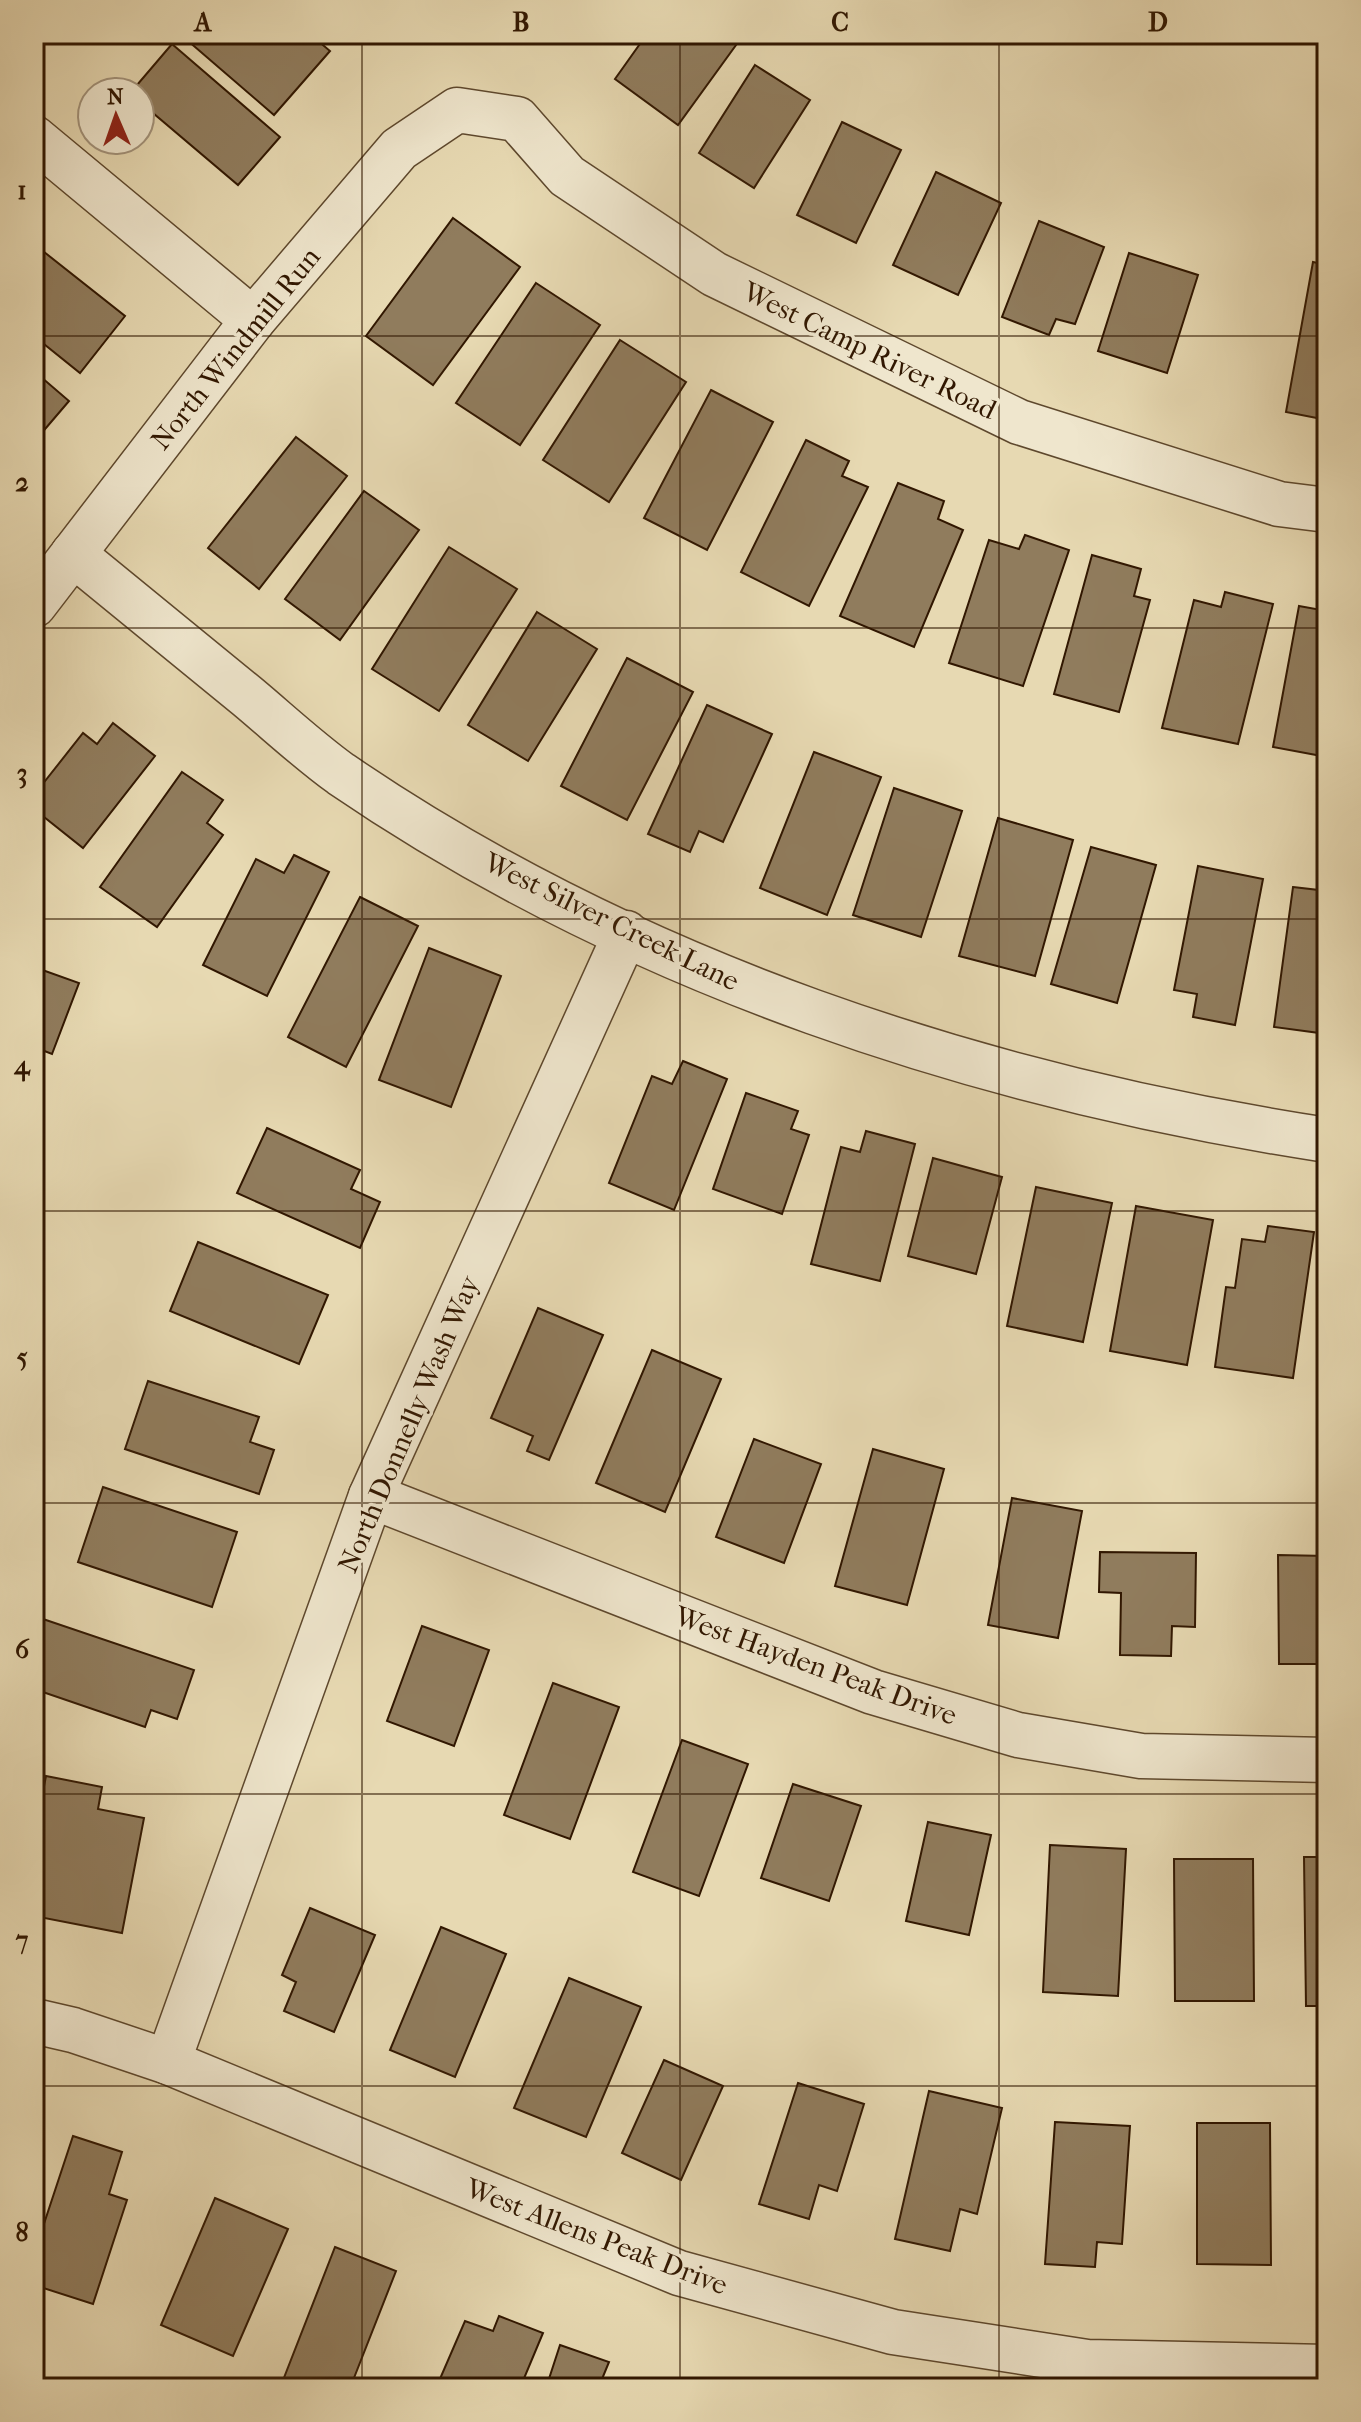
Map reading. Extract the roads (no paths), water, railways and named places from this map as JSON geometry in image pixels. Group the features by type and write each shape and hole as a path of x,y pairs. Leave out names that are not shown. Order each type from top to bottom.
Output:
{"street":[{"name":"North Windmill Run","path":"34,605 253,320 399,149 457,110"},
{"name":"West Camp River Road","path":"457,110 517,119 567,176 714,274 1019,422 1279,504 1327,510"},
{"path":"34,138 253,320"},
{"name":"West Silver Creek Lane","path":"73,554 340,773 517,881 694,967 900,1041 1072,1090 1327,1140"},
{"name":"North Donnelly Wash Way","path":"168,2062 371,1496 626,933"},
{"name":"West Hayden Peak Drive","path":"371,1496 873,1692 1018,1735 1141,1756 1327,1760"},
{"name":"West Allens Peak Drive","path":"34,2021 73,2030 168,2062 679,2273 893,2332 1087,2362 1327,2367"}]}
